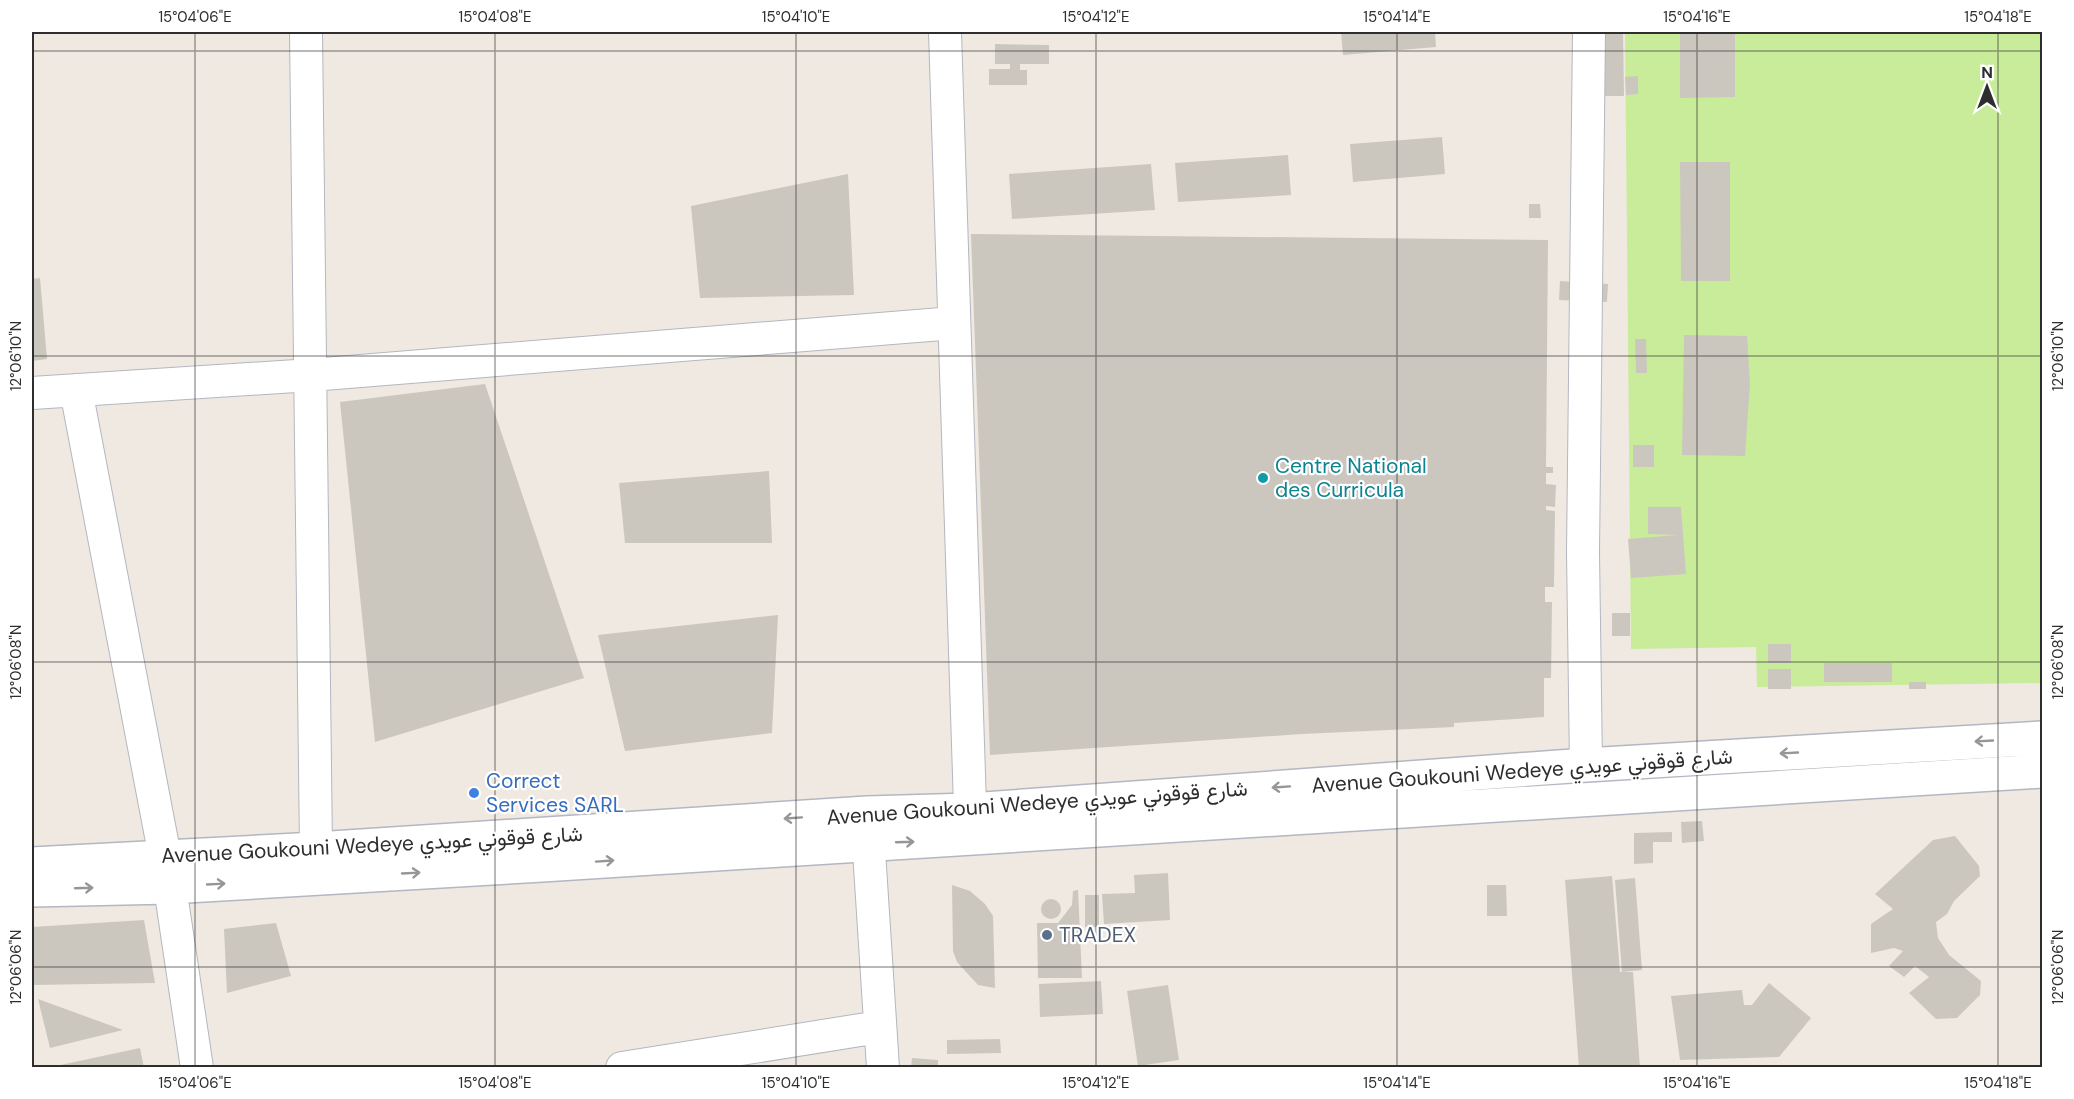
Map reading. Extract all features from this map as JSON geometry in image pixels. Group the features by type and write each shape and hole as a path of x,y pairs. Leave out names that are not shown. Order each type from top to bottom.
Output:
{"street":[{"path":"306,32 316,849"},
{"path":"945,32 970,824"},
{"path":"1586,765 1583,540 1588,32"},
{"path":"32,393 311,375 954,323"},
{"path":"76,390 168,872 197,1068"},
{"name":"Avenue Goukouni Wedeye شارع قوقوني عويدي","path":"970,824 1586,765 2043,738"},
{"name":"Avenue Goukouni Wedeye شارع قوقوني عويدي","path":"32,890 316,849 970,824 2043,771"},
{"path":"868,828 883,1068"},
{"name":"Avenue Goukouni Wedeye شارع قوقوني عويدي","path":"32,864 168,872 868,828"},
{"path":"622,1068 879,1027"}],"green space":[{"path":"1625,32 2042,32 2042,683 1757,687 1756,647 1631,649"}],"building":[{"path":"1341,32 1435,32 1436,47 1343,55"},
{"path":"1585,32 1623,32 1624,96 1586,96"},
{"path":"1680,32 1735,32 1735,97 1680,98"},
{"path":"995,44 1049,45 1049,64 1020,64 1020,70 1027,70 1027,85 989,85 989,69 1010,69 1010,64 995,64"},
{"path":"1638,76 1638,94 1626,95 1625,77"},
{"path":"1442,137 1445,174 1353,182 1350,144"},
{"path":"1288,155 1291,195 1178,202 1175,163"},
{"path":"1680,162 1730,162 1730,281 1681,281"},
{"path":"1151,164 1155,210 1012,219 1009,174"},
{"path":"848,174 854,295 700,298 691,206"},
{"path":"1529,204 1540,204 1541,218 1529,218"},
{"name":"Centre National des Curricula","path":"971,234 1548,240 1546,467 1553,467 1553,473 1546,473 1546,484 1556,485 1555,507 1546,506 1546,510 1555,511 1554,587 1545,587 1545,602 1552,602 1551,678 1544,678 1544,717 1454,723 1454,727 1302,734 990,755"},
{"path":"40,278 47,359 32,361 32,279"},
{"path":"1560,281 1608,284 1607,302 1559,300"},
{"path":"1684,335 1747,336 1750,384 1745,456 1682,455"},
{"path":"1635,339 1646,339 1647,373 1636,373"},
{"path":"485,384 584,678 375,742 340,402"},
{"path":"1633,445 1654,445 1654,467 1633,467"},
{"path":"769,471 772,543 625,543 619,483"},
{"path":"1648,507 1681,507 1686,574 1631,578 1628,539 1678,535 1648,534"},
{"path":"1612,613 1630,613 1630,636 1612,636"},
{"path":"778,615 772,733 625,751 598,635"},
{"path":"1768,644 1791,644 1791,663 1768,663"},
{"path":"1824,663 1892,663 1892,682 1824,682"},
{"path":"1768,669 1791,669 1791,689 1768,689"},
{"path":"1909,682 1926,682 1926,689 1909,689"},
{"path":"1702,821 1704,841 1682,843 1681,822"},
{"path":"1672,832 1672,842 1653,842 1653,863 1634,864 1634,833"},
{"path":"1955,836 1979,866 1980,876 1954,901 1947,914 1936,922 1938,938 1949,955 1981,981 1980,995 1957,1018 1936,1019 1909,993 1929,977 1915,966 1904,977 1889,966 1903,951 1894,948 1871,953 1871,924 1893,909 1875,894 1933,840"},
{"path":"1168,873 1170,920 1104,924 1102,894 1135,893 1134,875"},
{"path":"1612,876 1620,972 1633,972 1640,1068 1579,1068 1565,880"},
{"path":"1635,878 1642,970 1622,972 1615,880"},
{"path":"952,885 970,891 985,904 993,916 995,988 978,985 957,962 953,951"},
{"path":"1487,885 1506,885 1507,916 1487,916"},
{"path":"1078,890 1082,978 1038,978 1037,923 1058,923 1072,905 1073,891"},
{"path":"1085,895 1099,895 1099,927 1085,927"},
{"path":"1051,899 1058,902 1061,909 1058,916 1051,919 1044,916 1041,909 1044,902"},
{"path":"144,920 155,983 32,985 32,927"},
{"path":"276,923 291,976 227,993 224,929"},
{"path":"1101,981 1103,1014 1040,1017 1039,984"},
{"path":"1769,983 1811,1018 1779,1057 1680,1060 1671,996 1742,990 1744,1005 1752,1005"},
{"path":"1168,985 1179,1060 1138,1066 1127,991"},
{"path":"38,999 123,1030 50,1048"},
{"path":"1000,1039 1001,1053 947,1054 947,1040"},
{"path":"140,1048 144,1068 51,1067"},
{"path":"912,1058 938,1060 938,1068 911,1068"}],"place":[{"name":"Centre National des Curricula","path":"1263,478"},
{"name":"Correct Services SARL","path":"474,793"},
{"name":"TRADEX","path":"1047,935"}]}
